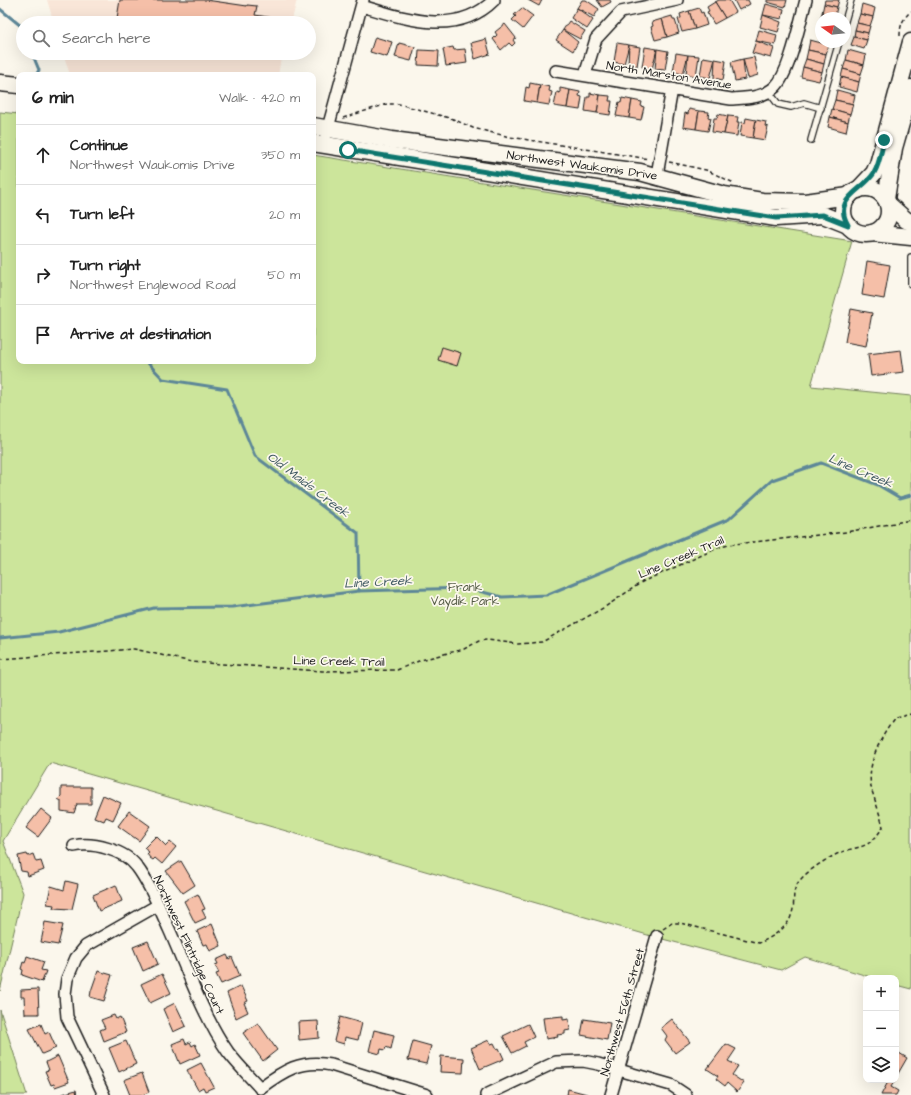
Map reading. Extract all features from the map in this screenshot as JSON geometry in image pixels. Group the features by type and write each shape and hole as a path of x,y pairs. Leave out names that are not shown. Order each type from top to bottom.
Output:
{"main road":[{"path":"911,42 878,164 874,173 854,193 844,210 848,225 856,231 911,237"},
{"path":"0,83 16,85"},
{"path":"872,233 881,228 887,220 887,202 894,148 911,88"},
{"path":"0,94 16,96"},
{"name":"Northwest Waukomis Drive","path":"324,124 392,140 532,157 657,175 724,195 762,201 805,202 854,193"},
{"name":"Northwest Waukomis Drive","path":"318,144 776,218 823,215 848,225"},
{"path":"854,193 874,189 906,220 911,222"}],"street":[{"path":"318,144 363,3 423,22 459,21 483,10 494,0"},
{"path":"585,75 596,39 621,12 677,0"},
{"path":"772,89 786,68 806,0"},
{"name":"North Marston Avenue","path":"556,71 731,99 752,98 772,89"},
{"path":"657,175 672,89"},
{"name":"Northwest Flintridge Court","path":"74,846 83,844 95,845 110,849 137,866 158,905 216,1032 259,1092"},
{"path":"104,1095 67,1017 64,994 67,979 76,958 86,946 158,905"},
{"name":"Northwest 56th Street","path":"611,1095 657,936"},
{"path":"486,1095 556,1062 583,1061 671,1085 686,1095"},
{"path":"259,1092 284,1070 302,1064 317,1063 331,1065 427,1095"}],"lane":[{"path":"848,12 851,0"},
{"path":"811,140 837,48"},
{"path":"772,89 778,104 790,107 804,104 821,108"},
{"path":"911,257 911,284"}],"path":[{"path":"324,124 387,104 399,104 453,119 473,128 510,137 651,159"},
{"path":"667,162 706,170 735,183"},
{"name":"Line Creek Trail","path":"0,659 134,649 192,662 322,671 397,670 421,660 464,649 479,641 487,640 518,644 542,642 605,607 642,582 720,547 734,544 846,532 911,520"},
{"path":"657,936 665,927 672,923 680,923 759,943 768,940 791,918 793,890 809,871 838,854 869,844 883,827 879,807 872,789 872,764 878,745 895,718 911,714"}],"shaded area":[{"path":"47,0 297,0 293,16 52,16"},
{"path":"65,60 281,60 279,72 69,72"}],"green space":[{"name":"Frank Vaydik Park","path":"0,112 16,114 16,364 316,364 316,155 852,241 811,386 911,396 911,989 899,986 899,975 864,975 805,957 781,970 651,936 50,763 3,841 23,893 0,991"},
{"path":"0,1010 27,1095 0,1095"}],"building":[{"path":"120,0 206,0 257,6 255,15 261,16 117,16"},
{"path":"528,0 542,0 539,6"},
{"path":"582,0 586,0 599,9 594,17 577,8"},
{"path":"597,0 610,0 611,2 602,7"},
{"path":"719,0 729,0 736,12 725,18 715,2"},
{"path":"734,0 748,0 750,4 739,10"},
{"path":"767,0 787,0 785,7 767,2"},
{"path":"825,0 839,0 837,7 824,4"},
{"path":"715,2 725,18 714,24 707,12 709,11 707,7"},
{"path":"766,4 784,9 782,19 763,15"},
{"path":"824,4 837,7 836,12 822,12"},
{"path":"862,4 875,8 873,17 860,14"},
{"path":"522,8 533,16 523,29 512,20 516,16 514,15"},
{"path":"577,8 593,20 587,29 571,18"},
{"path":"699,8 701,13 703,12 707,25 695,29 689,11"},
{"path":"689,11 695,29 682,32 678,19 681,18 680,14"},
{"path":"860,14 873,17 870,26 857,23"},
{"path":"763,15 781,22 778,32 760,27"},
{"path":"672,16 673,20 675,20 679,33 667,37 662,19"},
{"path":"662,19 667,37 655,40 651,27 653,26 652,22"},
{"path":"569,21 585,31 580,39 563,30"},
{"path":"857,23 870,26 868,33 855,30"},
{"path":"505,24 516,38 513,40 515,43 512,46 509,43 501,50 493,39 497,35 495,32"},
{"path":"563,30 578,42 573,51 556,40"},
{"path":"759,30 777,35 775,45 756,41"},
{"path":"855,30 868,33 867,40 854,37"},
{"path":"375,37 392,42 387,57 370,52"},
{"path":"854,37 867,40 864,49 851,45"},
{"path":"486,39 490,54 475,59 471,43"},
{"path":"810,40 815,41 815,48 828,48 826,54 808,50"},
{"path":"756,41 774,48 771,58 752,53"},
{"path":"399,43 415,47 411,61 395,57"},
{"path":"617,43 629,45 624,64 614,62"},
{"path":"629,45 640,47 637,66 628,64"},
{"path":"453,47 454,50 465,49 467,63 446,66 443,49"},
{"path":"645,47 657,49 652,69 642,67"},
{"path":"657,49 668,51 665,70 655,69"},
{"path":"419,50 439,51 438,66 418,65"},
{"path":"808,50 826,54 824,64 806,59"},
{"path":"848,50 866,55 864,65 846,60"},
{"path":"676,53 688,55 683,74 673,72"},
{"path":"688,55 699,56 696,76 686,74"},
{"path":"703,57 715,59 710,78 700,76"},
{"path":"754,57 758,75 748,78 743,59"},
{"path":"715,59 726,61 723,80 714,78"},
{"path":"743,59 745,79 735,81 731,62"},
{"path":"806,59 824,64 822,72 803,67"},
{"path":"846,60 864,65 861,74 843,69"},
{"path":"803,67 822,72 819,81 801,77"},
{"path":"843,69 861,74 859,82 841,77"},
{"path":"841,77 859,82 857,92 839,87"},
{"path":"530,83 540,85 537,103 524,101 526,87 529,88"},
{"path":"540,85 550,87 549,91 552,92 549,105 537,103"},
{"path":"560,88 570,90 567,108 554,106 557,92 560,93"},
{"path":"570,90 580,92 579,96 582,97 580,110 567,108"},
{"path":"837,90 855,95 853,104 835,100"},
{"path":"590,93 600,95 597,113 585,111 587,97 590,97"},
{"path":"600,95 610,96 609,101 612,101 610,115 597,113"},
{"path":"622,98 632,100 629,118 616,116 619,102 621,103"},
{"path":"632,100 642,102 641,106 644,107 641,120 629,118"},
{"path":"835,100 853,104 850,114 832,109"},
{"path":"689,109 699,111 696,129 683,127 685,113 688,114"},
{"path":"832,109 850,114 848,122 830,117"},
{"path":"699,111 709,112 708,117 711,118 708,131 696,129"},
{"path":"718,114 728,116 724,134 712,132 714,118 717,118"},
{"path":"728,116 738,117 737,122 739,122 737,136 724,134"},
{"path":"830,117 848,122 846,132 828,127"},
{"path":"746,118 756,120 753,138 740,136 742,122 745,123"},
{"path":"756,120 766,122 765,126 768,127 765,140 753,138"},
{"path":"867,261 890,265 884,299 862,295"},
{"path":"851,309 872,313 866,346 845,342"},
{"path":"442,347 461,353 457,366 438,360"},
{"path":"901,350 904,372 871,376 868,354"},
{"path":"61,787 91,787 91,804 77,804 74,813 61,811 61,801 58,799 61,796"},
{"path":"103,795 121,803 113,820 106,817 104,821 94,817"},
{"path":"41,809 52,818 38,837 26,828"},
{"path":"129,811 150,826 139,841 118,826"},
{"path":"156,836 166,846 170,842 176,847 162,864 155,858 153,860 150,858 147,854 149,852 144,848"},
{"path":"27,854 28,856 33,854 36,862 41,861 44,870 28,876 27,872 21,871 18,856"},
{"path":"181,861 195,885 183,893 166,871"},
{"path":"66,881 78,884 72,909 53,908 54,905 47,904 51,886 64,890"},
{"path":"116,885 122,901 99,911 93,895"},
{"path":"198,894 205,909 202,910 206,918 195,923 184,901"},
{"path":"45,922 63,925 58,945 41,942"},
{"path":"212,924 221,946 210,951 207,944 203,945 197,931"},
{"path":"148,941 158,964 143,971 133,947"},
{"path":"227,955 229,959 232,957 240,976 221,984 216,974 219,973 215,965 218,964 216,960"},
{"path":"27,956 44,962 41,970 46,971 42,982 22,975 23,970 21,969"},
{"path":"98,971 112,975 104,1001 90,997"},
{"path":"162,974 171,993 150,1003 141,984"},
{"path":"241,986 248,1001 244,1003 248,1012 236,1018 227,993"},
{"path":"38,989 39,1014 25,1014 24,997 21,997 21,990"},
{"path":"175,1003 186,1026 173,1032 163,1009"},
{"path":"114,1015 116,1019 120,1017 126,1032 104,1041 100,1030 105,1028 101,1020"},
{"path":"563,1016 563,1020 569,1019 570,1030 565,1031 565,1034 557,1035 558,1037 546,1039 543,1018"},
{"path":"340,1017 362,1023 358,1040 345,1037 344,1044 334,1041"},
{"path":"584,1019 610,1023 607,1040 581,1035"},
{"path":"672,1019 690,1042 675,1053 665,1040 667,1036 661,1028"},
{"path":"318,1021 319,1038 299,1040 298,1022"},
{"path":"258,1023 277,1050 263,1061 243,1033"},
{"path":"41,1024 45,1034 49,1032 56,1048 42,1054 29,1029"},
{"path":"528,1024 534,1037 524,1042 526,1046 512,1053 503,1036"},
{"path":"374,1030 394,1035 391,1049 386,1047 385,1050 381,1049 380,1054 369,1051"},
{"path":"184,1039 186,1044 190,1042 192,1046 195,1044 200,1055 180,1064 172,1044"},
{"path":"489,1040 491,1044 494,1043 497,1049 499,1048 504,1059 480,1069 471,1048"},
{"path":"126,1041 136,1064 119,1072 109,1048"},
{"path":"413,1041 431,1046 426,1064 408,1060"},
{"path":"726,1044 736,1049 728,1061 738,1066 732,1075 744,1083 737,1092 727,1083 725,1086 716,1079 718,1076 707,1069"},
{"path":"899,1053 907,1058 899,1072"},
{"path":"58,1056 69,1082 55,1087 54,1084 51,1085 45,1071 49,1070 46,1062"},
{"path":"441,1056 464,1058 463,1073 440,1072"},
{"path":"201,1063 214,1087 205,1091 203,1087 198,1090 187,1070"},
{"path":"142,1073 149,1092 142,1095 130,1095 124,1080"},
{"path":"887,1083 893,1083 891,1087 898,1091 896,1095 881,1095"},
{"path":"568,1089 587,1094 587,1095 567,1095"},
{"path":"76,1090 77,1095 59,1095"}],"waterway":[{"name":"Old Maids Creek","path":"0,9 16,22"},
{"name":"Old Maids Creek","path":"35,60 39,70 38,72"},
{"name":"Old Maids Creek","path":"149,364 163,379 227,389 255,456 358,533 359,591"},
{"name":"Line Creek","path":"0,638 59,632 154,608 232,607 359,591 467,588 502,597 546,595 729,519 772,480 821,463 878,485 900,498 911,495"}],"route":[{"path":"348,150 776,218 823,215 848,225 844,215 844,205 846,200 874,173 878,164 884,140"}]}
